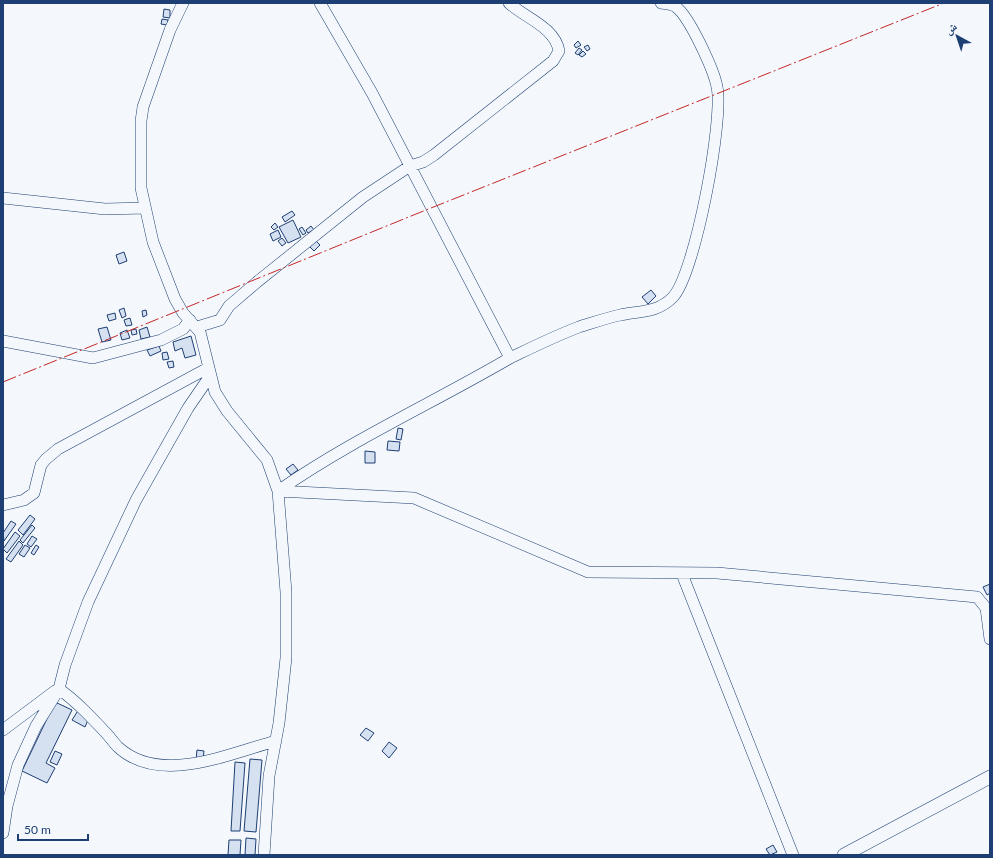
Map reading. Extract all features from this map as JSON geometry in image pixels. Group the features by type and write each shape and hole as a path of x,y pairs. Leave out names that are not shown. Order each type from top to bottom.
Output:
{"main road":[{"path":"844,855 990,777"}],"street":[{"path":"183,3 170,30 143,107 141,121 141,188 153,242 175,300 183,313 200,332 212,386 221,404 267,460 278,492 286,592 286,658 276,741 269,776 264,855"},
{"path":"320,3 372,93 510,358"},
{"path":"3,341 93,358 161,340 193,323 220,320 229,306 298,248 363,197 410,166 423,162 447,145 546,68 557,56 559,51 558,45 548,31 509,3"},
{"path":"278,492 296,478 386,425 463,385 510,358 579,327 619,315 659,307 674,297 685,278 697,236 717,132 718,97 714,78 687,20 675,6 661,3"},
{"path":"3,198 106,209 145,208"},
{"path":"3,505 24,500 34,493 41,465 58,449 209,372"},
{"path":"3,833 7,806 18,765 33,732 59,689 65,665 88,602 122,529 177,426 209,372"},
{"path":"278,492 414,498 512,540 521,542 565,564 588,572 682,574 717,573 977,597 986,608 990,640"},
{"path":"682,574 794,855"},
{"path":"3,730 59,689"},
{"path":"59,689 71,698 119,747 136,758 154,765 180,765 209,762 276,741"}],"building":[{"path":"164,9 170,10 170,18 163,17"},
{"path":"162,19 168,20 167,25 161,24"},
{"path":"578,41 581,45 576,48 574,45"},
{"path":"588,45 590,49 587,51 584,47"},
{"path":"579,48 582,50 578,55 575,53"},
{"path":"583,51 586,54 582,57 579,55"},
{"path":"292,211 295,215 285,222 282,217"},
{"path":"293,220 301,237 288,243 279,227"},
{"path":"275,223 278,227 274,230 271,227"},
{"path":"311,226 314,230 308,233 306,230"},
{"path":"302,227 306,233 303,235 299,229"},
{"path":"278,230 281,237 273,241 270,234"},
{"path":"282,238 286,243 282,246 278,241"},
{"path":"316,241 320,245 314,251 309,246"},
{"path":"124,252 127,261 119,264 116,255"},
{"path":"651,290 656,296 648,304 642,297"},
{"path":"124,308 126,316 122,318 119,310"},
{"path":"146,310 147,315 143,317 142,311"},
{"path":"115,313 116,319 109,321 107,315"},
{"path":"130,318 132,325 126,326 124,320"},
{"path":"107,327 111,340 102,342 98,329"},
{"path":"147,327 150,337 141,339 139,330"},
{"path":"136,329 137,334 132,335 131,330"},
{"path":"127,330 130,338 122,340 120,333"},
{"path":"191,336 196,355 185,358 182,348 175,351 173,342"},
{"path":"159,346 161,351 150,356 147,350"},
{"path":"167,352 169,359 163,360 162,353"},
{"path":"173,361 174,367 169,368 167,362"},
{"path":"398,428 403,429 401,440 396,439"},
{"path":"388,441 400,442 399,451 387,450"},
{"path":"365,451 375,452 375,463 365,463"},
{"path":"293,464 298,470 291,475 286,469"},
{"path":"30,515 35,519 23,535 18,530"},
{"path":"11,521 16,524 4,541 3,533"},
{"path":"32,525 35,528 23,543 20,540"},
{"path":"15,532 20,536 7,553 3,549"},
{"path":"32,536 37,539 31,547 27,544"},
{"path":"19,541 23,545 11,562 6,559"},
{"path":"25,545 30,548 24,557 19,554"},
{"path":"36,545 39,547 34,555 31,553"},
{"path":"990,584 990,593 987,595 983,587"},
{"path":"55,702 72,710 46,763 55,768 47,783 22,771"},
{"path":"79,709 88,720 85,727 72,720"},
{"path":"366,728 374,733 368,741 360,735"},
{"path":"389,742 397,748 389,758 382,751"},
{"path":"197,750 204,751 203,761 196,760"},
{"path":"55,751 62,754 57,765 50,762"},
{"path":"250,759 262,760 256,832 244,831"},
{"path":"235,762 245,763 240,831 231,831"},
{"path":"246,838 256,839 255,855 245,855"},
{"path":"229,840 241,840 240,855 228,855"},
{"path":"773,845 777,852 770,855 766,849"}],"power":[{"path":"3,382 421,212 944,3"}]}
